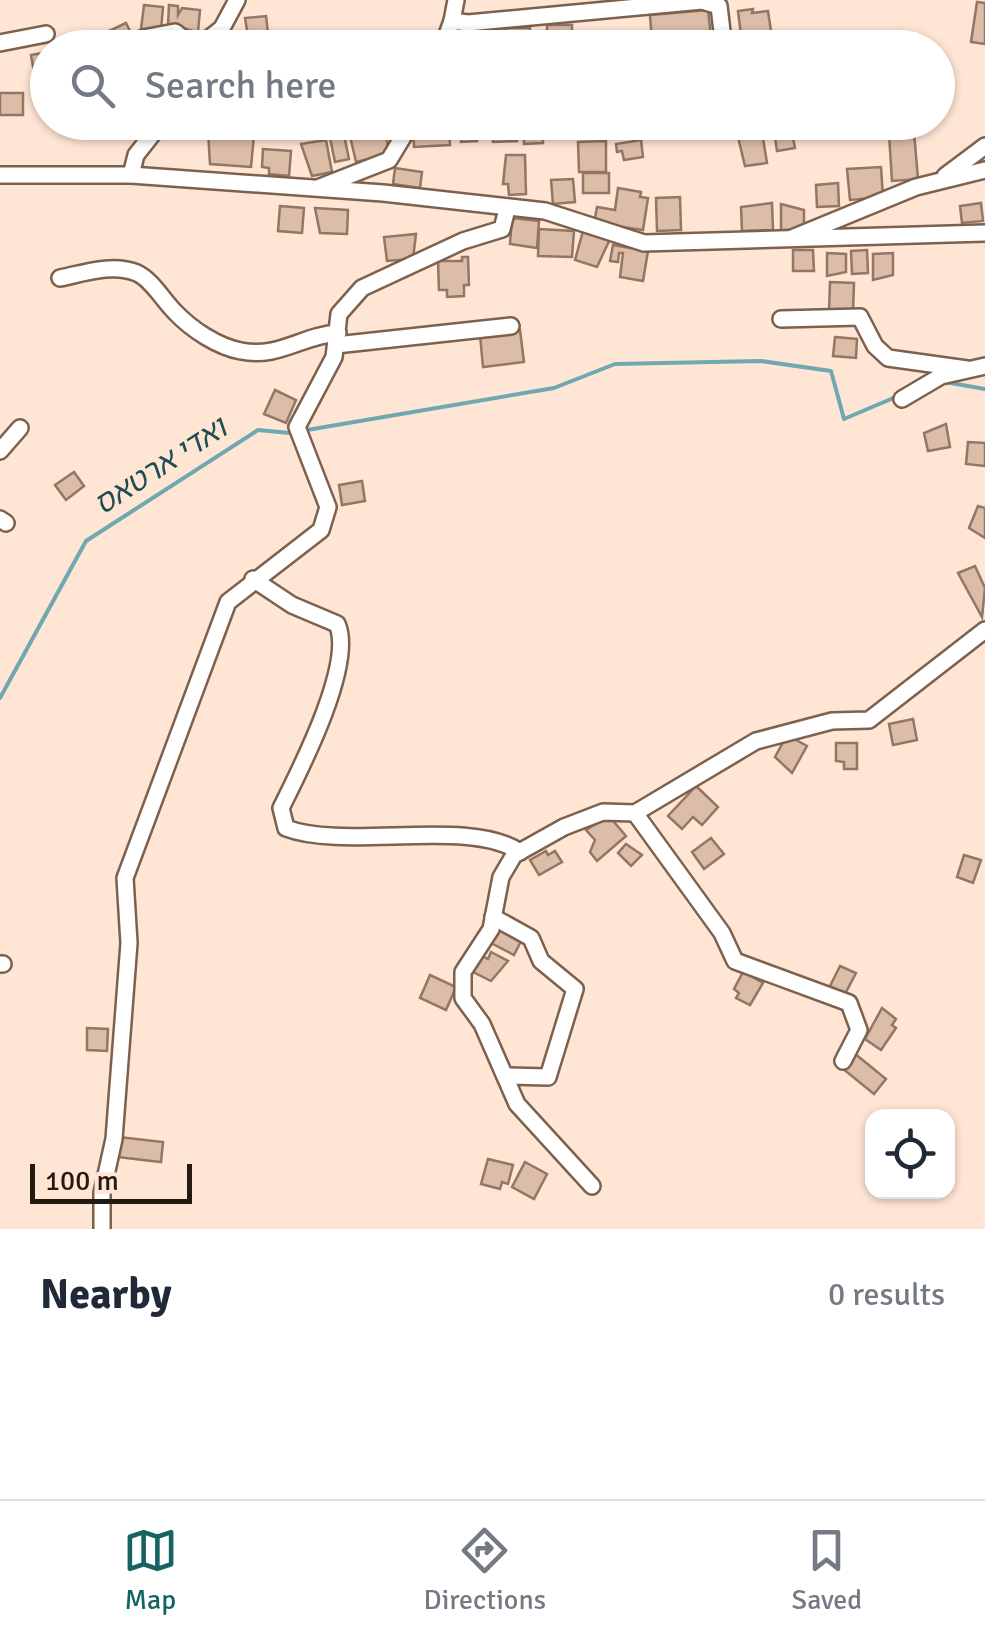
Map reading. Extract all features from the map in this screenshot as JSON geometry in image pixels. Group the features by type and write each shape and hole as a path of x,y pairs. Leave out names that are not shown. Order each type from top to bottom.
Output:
{"street":[{"path":"220,30 237,0"},
{"path":"449,30 456,0"},
{"path":"452,21 468,23 702,1 719,6 722,30"},
{"path":"0,42 30,37"},
{"path":"131,175 136,154 147,140"},
{"path":"312,191 390,160 402,140"},
{"path":"942,178 985,146"},
{"path":"791,238 831,218 942,178 985,170"},
{"path":"0,175 131,175 312,191 383,193 544,211 644,243 985,233"},
{"path":"102,1229 102,1193 114,1139 129,943 125,878 214,628 228,602 253,579 321,530 328,506 297,426 337,339 339,314 362,288 462,240 502,229 508,208"},
{"path":"60,278 108,268 135,272 178,316 220,345 244,352 282,352 318,334 337,339 511,326"},
{"path":"781,319 860,317 876,346 888,358 967,369"},
{"path":"902,399 941,376 985,366"},
{"path":"0,452 20,428"},
{"path":"253,579 292,606 337,624 342,635 337,671 281,808 286,828 468,839 510,846 520,852"},
{"path":"592,1186 517,1104 482,1024 463,998 463,972 491,929 501,877 520,852 564,826 604,812 635,813 756,740 832,721 868,720 985,630"},
{"path":"635,813 722,933 735,961 849,1003 859,1030 842,1061"},
{"path":"493,917 531,938 541,961 575,989 548,1078 505,1076"}],"building":[{"path":"977,2 985,3 985,44 971,42"},
{"path":"144,5 163,7 161,30 141,29"},
{"path":"169,5 178,6 178,15 182,8 200,10 198,30 168,25"},
{"path":"708,10 710,30 651,30 650,15"},
{"path":"738,11 768,11 771,30 740,30"},
{"path":"266,16 268,30 247,30 245,18"},
{"path":"126,23 130,30 111,30"},
{"path":"547,25 572,25 572,30 547,30"},
{"path":"0,93 23,93 23,115 0,115"},
{"path":"209,140 254,140 251,167 210,164"},
{"path":"326,140 332,172 312,176 301,144"},
{"path":"330,140 345,140 349,159 335,162"},
{"path":"351,140 387,140 390,154 356,162"},
{"path":"414,140 450,140 450,145 414,147"},
{"path":"524,140 543,140 543,143 524,144"},
{"path":"641,140 643,157 624,160 622,151 617,152 616,144"},
{"path":"739,140 763,140 767,163 745,166"},
{"path":"775,140 793,140 795,148 777,151"},
{"path":"889,140 915,140 918,179 892,181"},
{"path":"606,141 606,172 579,172 578,142"},
{"path":"263,149 291,151 289,176 269,174 269,168 262,167"},
{"path":"506,155 525,155 526,194 509,195 508,184 503,184"},
{"path":"881,167 883,197 850,200 847,169"},
{"path":"395,168 422,172 420,188 393,184"},
{"path":"583,173 609,173 609,193 583,193"},
{"path":"573,179 575,202 553,204 551,180"},
{"path":"838,183 839,206 817,207 816,185"},
{"path":"618,188 641,192 640,197 648,198 643,230 594,223 597,207 615,210"},
{"path":"680,197 681,230 657,231 656,198"},
{"path":"772,203 773,230 742,231 741,207"},
{"path":"981,203 983,221 962,223 960,206"},
{"path":"781,204 804,210 804,230 781,230"},
{"path":"280,206 304,208 302,233 278,231"},
{"path":"315,208 348,210 347,234 320,233"},
{"path":"512,218 539,221 537,248 510,244"},
{"path":"539,229 574,231 572,257 538,256"},
{"path":"583,231 610,239 597,267 575,260"},
{"path":"416,234 413,259 387,261 384,237"},
{"path":"613,245 648,251 643,281 620,277 623,253 619,253 618,262 610,261"},
{"path":"793,250 813,250 814,271 793,271"},
{"path":"867,250 868,273 852,274 851,251"},
{"path":"827,253 846,254 846,272 827,276"},
{"path":"893,253 893,275 873,280 873,254"},
{"path":"462,257 468,257 469,285 464,285 464,296 447,297 447,290 439,290 438,261 462,261"},
{"path":"830,282 854,283 853,311 829,311"},
{"path":"520,330 524,362 483,367 480,335"},
{"path":"835,337 857,339 856,358 833,356"},
{"path":"275,390 296,400 286,423 264,414"},
{"path":"946,424 950,447 928,451 924,433"},
{"path":"968,442 985,443 985,466 966,464"},
{"path":"74,472 84,486 66,500 55,485"},
{"path":"362,481 365,501 342,505 339,485"},
{"path":"978,506 985,508 985,538 969,528"},
{"path":"975,566 985,588 982,617 958,573"},
{"path":"913,719 917,740 893,745 889,724"},
{"path":"787,735 807,746 792,773 775,757"},
{"path":"836,743 857,743 857,769 844,769 844,762 836,761"},
{"path":"696,786 718,807 702,825 693,817 682,829 668,816"},
{"path":"609,816 626,836 597,861 590,852 595,840 586,830"},
{"path":"711,838 724,854 704,869 692,852"},
{"path":"626,844 642,855 631,866 618,853"},
{"path":"546,851 548,855 555,851 562,862 539,875 530,860"},
{"path":"964,855 981,860 973,883 957,877"},
{"path":"496,928 521,941 514,955 489,942"},
{"path":"491,952 508,961 491,981 471,971 479,954 488,959"},
{"path":"840,966 856,973 845,994 830,986"},
{"path":"743,972 763,983 750,1005 736,998 739,993 734,989"},
{"path":"430,975 456,987 446,1010 420,998"},
{"path":"882,1008 896,1019 892,1025 896,1028 881,1050 865,1039"},
{"path":"87,1028 108,1029 107,1051 87,1050"},
{"path":"854,1053 886,1079 874,1094 842,1068"},
{"path":"119,1137 163,1142 161,1162 117,1157"},
{"path":"488,1159 513,1165 508,1184 502,1182 500,1189 481,1184"},
{"path":"525,1162 547,1174 534,1199 512,1187"}],"waterway":[{"path":"307,430 554,388 615,364 761,361 831,371 844,419 898,396"},
{"path":"945,382 985,389"},
{"name":"ואדי ארטאס","path":"0,698 86,541 258,430 290,433"}]}
